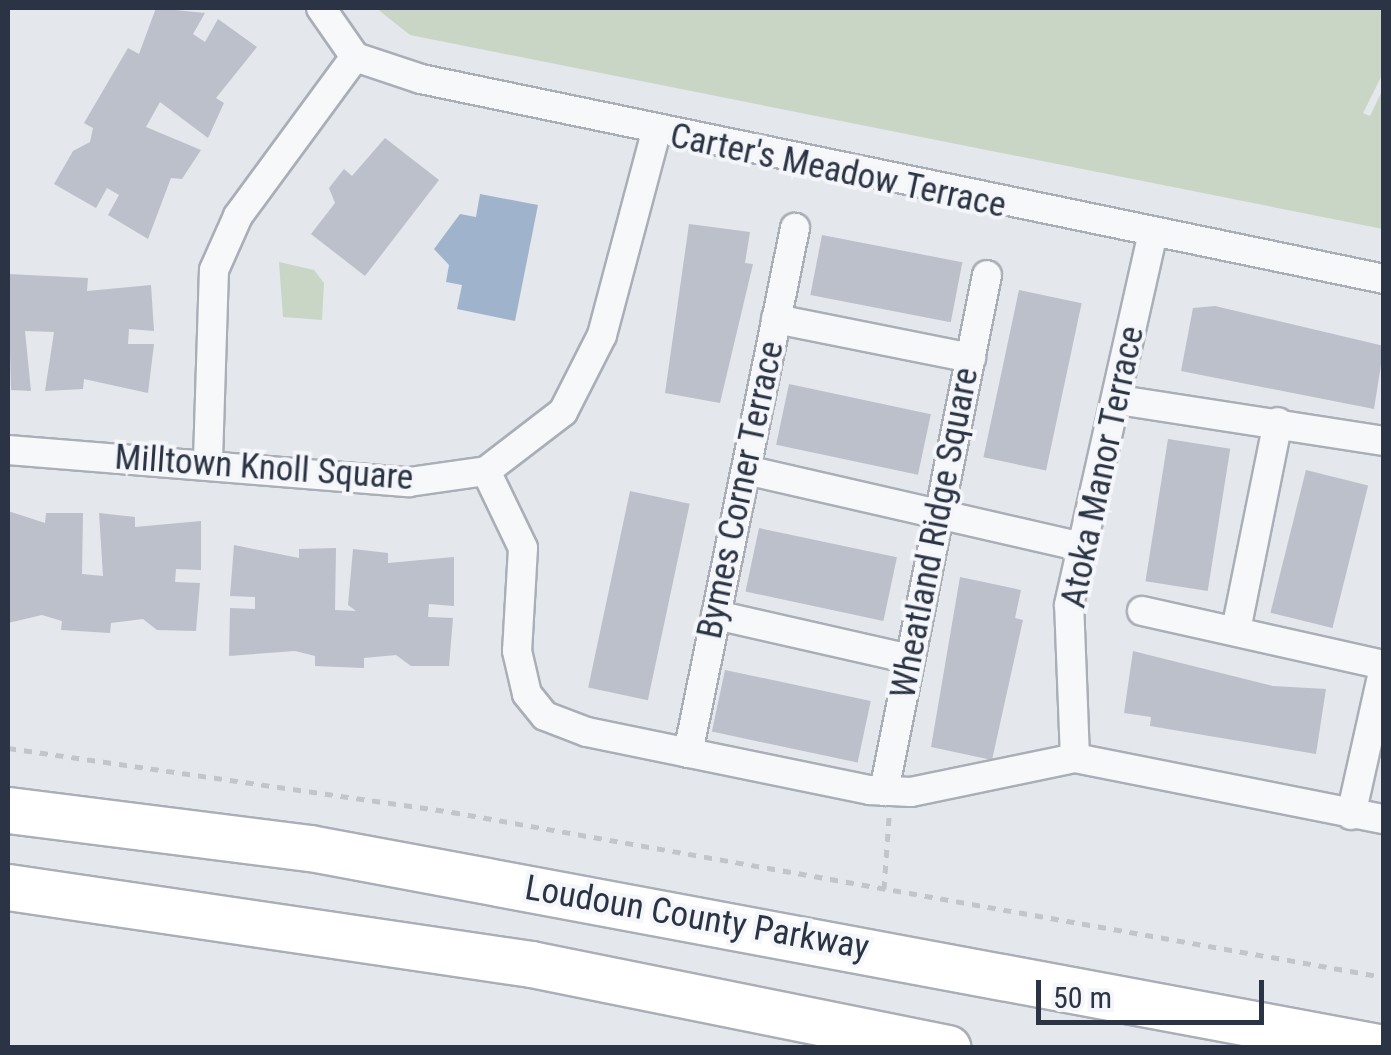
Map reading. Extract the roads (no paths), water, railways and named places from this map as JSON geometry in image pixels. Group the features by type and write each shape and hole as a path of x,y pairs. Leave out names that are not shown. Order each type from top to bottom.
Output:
{"main road":[{"name":"Loudoun County Parkway","path":"8,810 310,848 1383,1048"},
{"path":"8,887 532,964 948,1048"}],"street":[{"path":"208,460 214,270 238,216 355,58 321,8"},
{"name":"Carter's Meadow Terrace","path":"355,58 656,132 1152,238 1384,280"},
{"path":"656,132 602,335 563,412 486,472 523,548 517,651 527,694 545,716 587,732 884,791 1075,758 1351,816 1384,819"},
{"name":"Bymes Corner Terrace","path":"688,753 795,228"},
{"name":"Atoka Manor Terrace","path":"1075,758 1068,648 1082,548 1152,238"},
{"name":"Wheatland Ridge Square","path":"884,791 987,275"},
{"path":"776,319 970,358"},
{"path":"1118,400 1384,441"},
{"path":"1236,630 1278,422"},
{"name":"Milltown Knoll Square","path":"8,450 208,460 410,482 486,472"},
{"path":"746,470 1082,548"},
{"path":"1142,612 1384,666 1351,816"},
{"path":"716,616 910,659"}],"water":[{"path":"480,194 538,205 515,321 457,309 462,285 446,282 449,265 434,249 460,214 476,217"}]}
